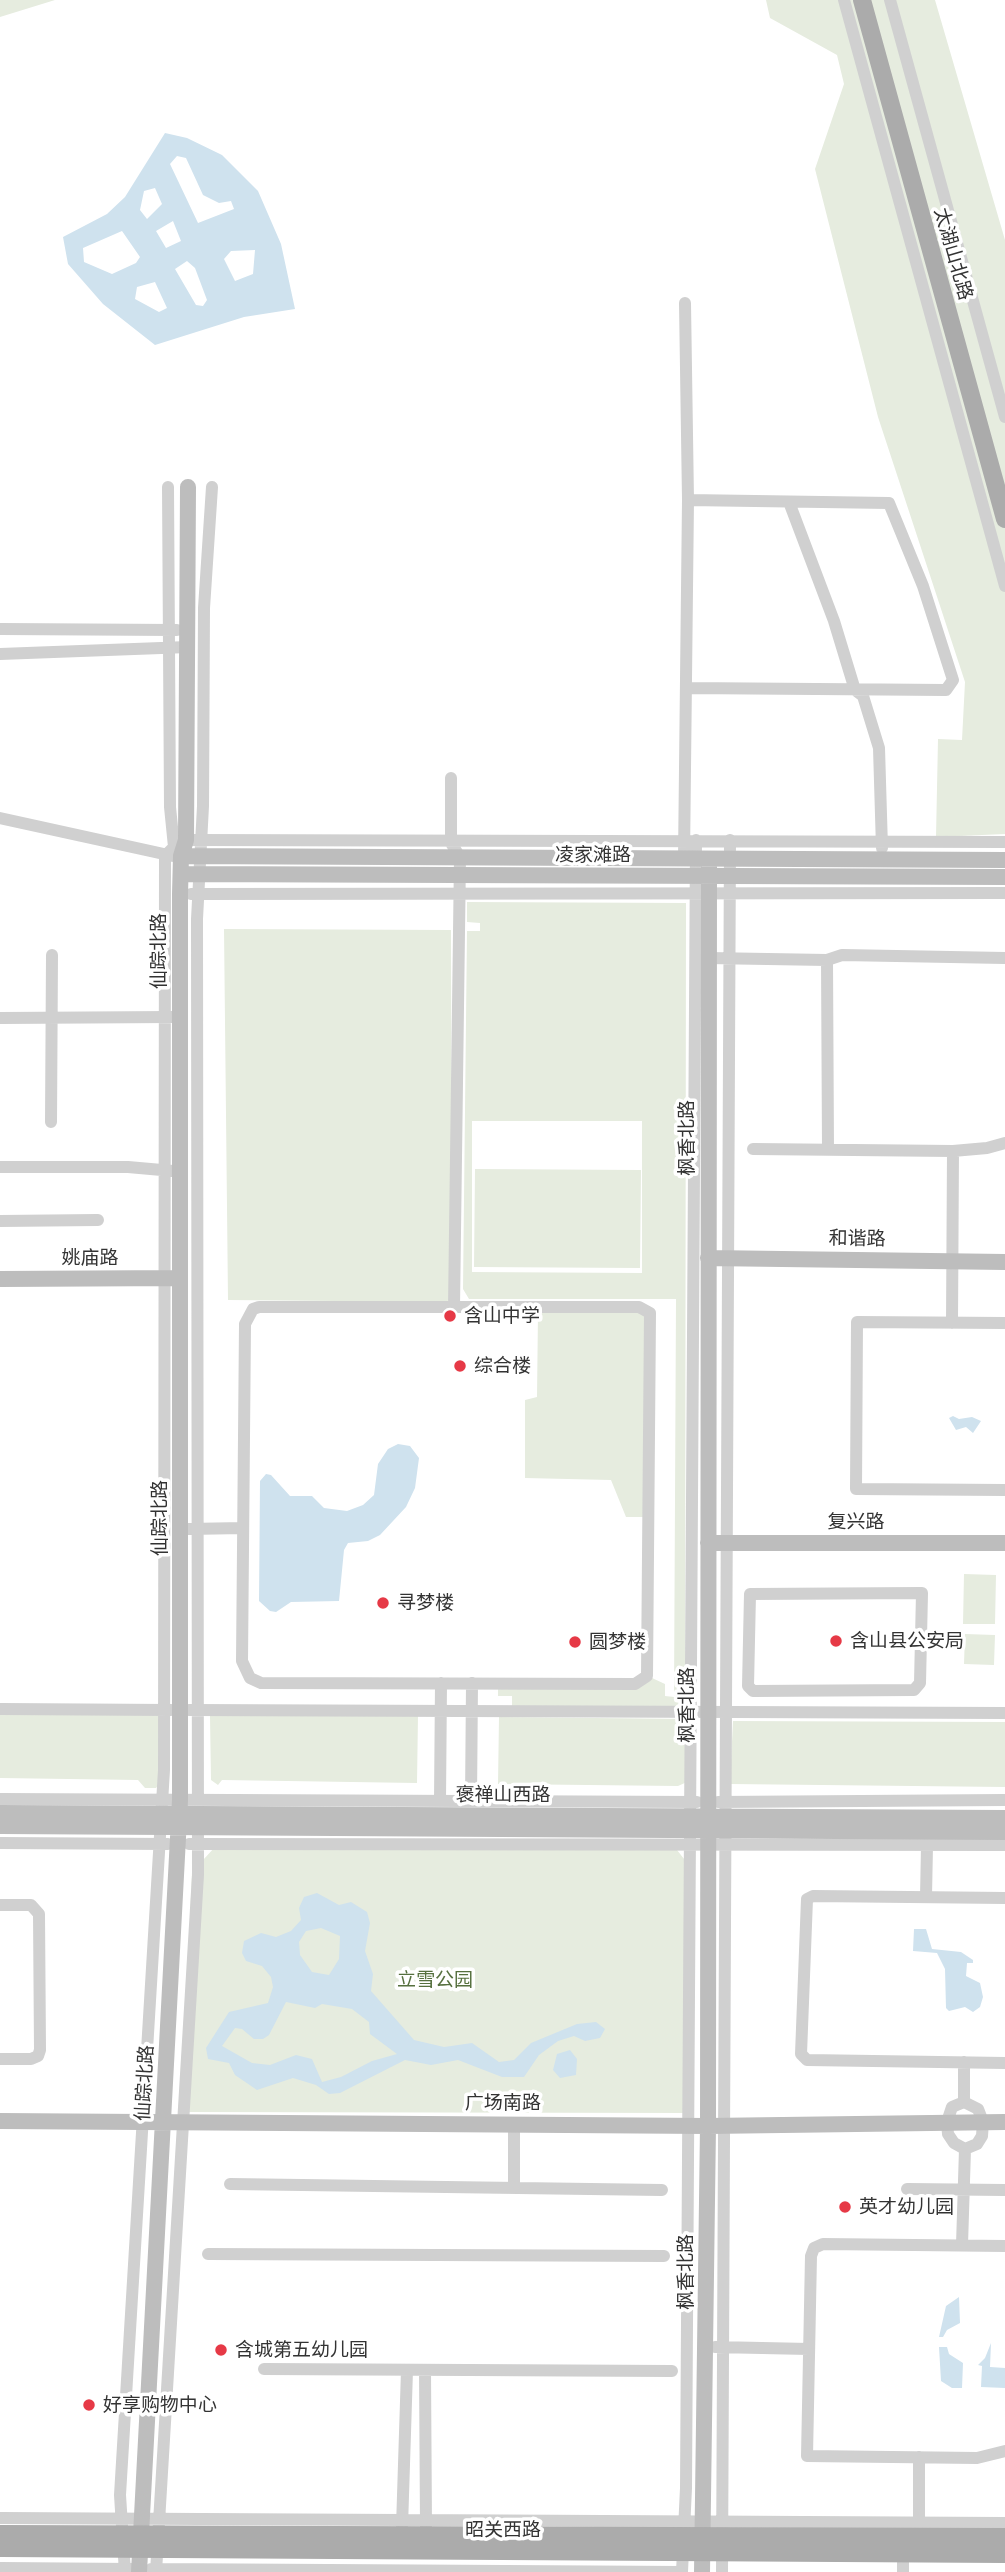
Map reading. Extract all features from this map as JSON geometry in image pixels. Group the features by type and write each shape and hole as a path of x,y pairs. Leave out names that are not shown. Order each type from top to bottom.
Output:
{"main road":[{"name":"太湖山北路","path":"862,0 1005,519"},
{"name":"太湖山北路","path":"874,0 1005,477"},
{"name":"仙踪北路","path":"132,2571 141,2534 163,2122 188,1821 181,1710 181,1529 172,1279 173,1016 184,848 188,487"},
{"name":"凌家滩路","path":"184,848 460,857 1005,860"},
{"name":"枫香北路","path":"696,858 702,884 708,958 708,1543 699,1712 716,1824 713,2536 702,2572"},
{"name":"凌家滩路","path":"181,874 460,875 702,884 1005,877"},
{"name":"和谐路","path":"708,1258 1005,1262"},
{"name":"姚庙路","path":"0,1279 172,1279"},
{"name":"复兴路","path":"708,1543 1005,1543"},
{"name":"褒禅山西路","path":"0,1812 161,1821"},
{"name":"褒禅山西路","path":"0,1826 161,1821 716,1824 1005,1818"},
{"name":"褒禅山西路","path":"716,1824 1005,1832"},
{"name":"广场南路","path":"0,2121 688,2126 1005,2122"},
{"name":"昭关西路","path":"0,2549 141,2534 402,2527 684,2536"},
{"name":"昭关西路","path":"0,2534 713,2536 1005,2554"},
{"name":"昭关西路","path":"903,2546 1005,2537"}],"street":[{"path":"844,0 1005,586"},
{"path":"890,0 1005,417"},
{"path":"685,303 688,500 686,688 690,839 696,858"},
{"path":"141,2534 183,2122 188,1821 199,874 184,848 170,807 168,487"},
{"path":"0,1018 173,1016 212,487"},
{"path":"686,688 946,690 953,680 923,586 889,503 688,500"},
{"path":"789,502 835,621 855,690 863,696 879,748 882,860"},
{"path":"0,629 188,630"},
{"path":"0,654 188,647"},
{"path":"451,778 451,843 460,857 454,1307"},
{"path":"0,818 184,848 690,839 1005,842"},
{"path":"716,1824 725,1712 730,840"},
{"path":"0,2568 132,2571 682,2572 690,1824 699,1712 702,884 459,893 180,894"},
{"path":"730,884 1005,893"},
{"path":"51,1122 52,955"},
{"path":"708,958 827,960 842,955 1005,958"},
{"path":"827,960 828,1149"},
{"path":"753,1149 953,1151 987,1148 1005,1143"},
{"path":"952,1323 953,1151"},
{"path":"0,1167 173,1171"},
{"path":"0,1221 99,1220"},
{"path":"156,2571 141,2534 120,2495 161,1821 172,1279"},
{"path":"454,1307 639,1307 645,1308 652,1318 647,1676 635,1684 261,1684 250,1678 242,1661 245,1324 253,1309 454,1307"},
{"path":"1005,1323 857,1322 856,1489 1005,1490"},
{"path":"181,1529 243,1528"},
{"path":"922,1593 918,1687 839,1690 753,1691 748,1686 750,1594 922,1593"},
{"path":"440,1801 441,1683"},
{"path":"471,1801 472,1683"},
{"path":"839,1690 839,1712"},
{"path":"0,1709 1005,1713"},
{"path":"0,1799 161,1821 690,1824 1005,1800"},
{"path":"188,1821 440,1801 471,1801 690,1824"},
{"path":"0,1843 161,1821"},
{"path":"716,1824 927,1846 1005,1845"},
{"path":"926,1897 927,1846"},
{"path":"1005,1898 813,1896 807,1899 801,2054 807,2060 1005,2063"},
{"path":"0,1905 31,1905 39,1914 40,2050 38,2056 30,2059 0,2059"},
{"path":"964,2062 964,2102"},
{"path":"964,2102 978,2109 983,2122 982,2136 977,2144 965,2149 954,2143 948,2134 947,2122 952,2107 964,2102"},
{"path":"514,2124 514,2188"},
{"path":"962,2245 965,2149"},
{"path":"230,2184 662,2190"},
{"path":"906,2189 1005,2190"},
{"path":"1005,2246 823,2244 814,2248 811,2256 807,2456 977,2458 1005,2451"},
{"path":"208,2255 664,2256"},
{"path":"715,2348 809,2349"},
{"path":"264,2369 672,2371"},
{"path":"402,2527 407,2370"},
{"path":"425,2370 426,2527"},
{"path":"903,2546 919,2523 919,2457"},
{"path":"0,2518 141,2534"},
{"path":"919,2523 1005,2523"},
{"path":"713,2536 722,2572"}],"green space":[{"path":"0,0 55,0 0,17"},
{"path":"766,0 935,0 1005,240 1005,834 936,837 938,739 962,740 965,682 878,417 815,169 844,84 837,55 770,18"},
{"path":"467,902 686,903 685,1706 512,1707 512,1696 498,1696 498,1689 636,1689 652,1678 665,1684 665,1696 674,1697 676,1299 469,1299 463,1289 467,931 480,931 480,923 467,922","holes":["472,1121 642,1121 642,1273 472,1272"]},
{"path":"224,929 451,930 452,1298 446,1302 228,1300"},
{"path":"475,1169 641,1170 640,1268 474,1267"},
{"path":"639,1311 648,1318 646,1517 626,1517 611,1480 525,1478 525,1400 537,1397 538,1312"},
{"path":"964,1574 996,1575 995,1624 963,1624"},
{"path":"965,1634 995,1635 994,1665 964,1664"},
{"path":"0,1714 160,1715 161,1782 156,1788 145,1788 138,1780 0,1778"},
{"path":"418,1715 417,1783 222,1780 218,1785 211,1780 210,1716"},
{"path":"499,1717 689,1719 687,1782 678,1786 498,1784"},
{"path":"733,1721 1005,1722 1005,1787 730,1784"},
{"name":"立雪公园","path":"215,1847 677,1850 688,1864 688,2113 182,2112 192,1872"}],"water":[{"path":"165,133 187,138 222,155 258,191 281,244 295,309 244,317 155,345 103,304 68,264 63,237 107,214 125,197","holes":["177,156 186,158 203,195 219,203 231,201 234,209 198,223 170,164","155,188 162,204 147,219 140,210 144,191","173,221 181,241 166,248 156,231","122,231 140,257 136,263 112,274 84,262 83,248","255,250 253,274 235,281 224,259 231,251","187,261 195,268 207,300 203,306 196,305 175,269","155,282 167,308 159,312 135,299 137,287"]},
{"path":"953,1416 959,1419 972,1417 981,1421 973,1433 966,1427 956,1430 949,1418"},
{"path":"398,1444 410,1446 419,1458 415,1488 406,1507 380,1535 368,1541 348,1543 344,1550 339,1601 291,1602 276,1612 270,1611 259,1601 260,1481 266,1474 271,1475 290,1496 312,1496 324,1508 347,1511 363,1505 374,1495 378,1464 388,1449"},
{"path":"317,1893 339,1905 351,1902 367,1912 370,1923 365,1951 373,1974 371,1991 414,2040 444,2047 472,2043 499,2062 514,2060 531,2043 577,2024 596,2022 605,2029 600,2038 585,2041 574,2036 558,2041 539,2055 524,2077 502,2077 458,2060 431,2065 405,2060 340,2093 329,2094 316,2085 293,2078 257,2090 235,2075 229,2063 208,2059 206,2048 229,2012 268,2003 273,1987 271,1977 262,1966 246,1961 242,1953 244,1941 261,1933 276,1937 291,1931 301,1920 299,1908 304,1897","holes":["321,1928 340,1936 339,1959 329,1975 312,1972 300,1955 299,1942 306,1931","286,2002 315,2008 322,2004 352,2009 369,2022 370,2034 397,2054 372,2061 341,2077 322,2082 312,2059 296,2055 270,2065 252,2063 222,2046 235,2028 242,2029 254,2039 263,2039 269,2035"]},
{"path":"914,1929 926,1929 932,1949 961,1952 973,1960 973,1963 967,1963 966,1976 980,1983 983,1997 980,2007 973,2012 965,2007 949,2011 946,2008 945,1969 937,1953 913,1951"},
{"path":"570,2050 577,2059 576,2075 560,2078 553,2070 557,2054"},
{"path":"959,2297 960,2323 947,2330 943,2337 939,2337 946,2306"},
{"path":"991,2343 990,2367 1005,2368 1005,2388 981,2387 982,2366 978,2365 985,2358"},
{"path":"939,2347 947,2347 949,2354 963,2363 962,2388 952,2388 941,2381"}],"place":[{"name":"含山中学","path":"450,1316"},
{"name":"综合楼","path":"460,1366"},
{"name":"寻梦楼","path":"383,1603"},
{"name":"含山县公安局","path":"836,1641"},
{"name":"圆梦楼","path":"575,1642"},
{"name":"英才幼儿园","path":"845,2207"},
{"name":"含城第五幼儿园","path":"221,2350"},
{"name":"好享购物中心","path":"89,2405"}]}
